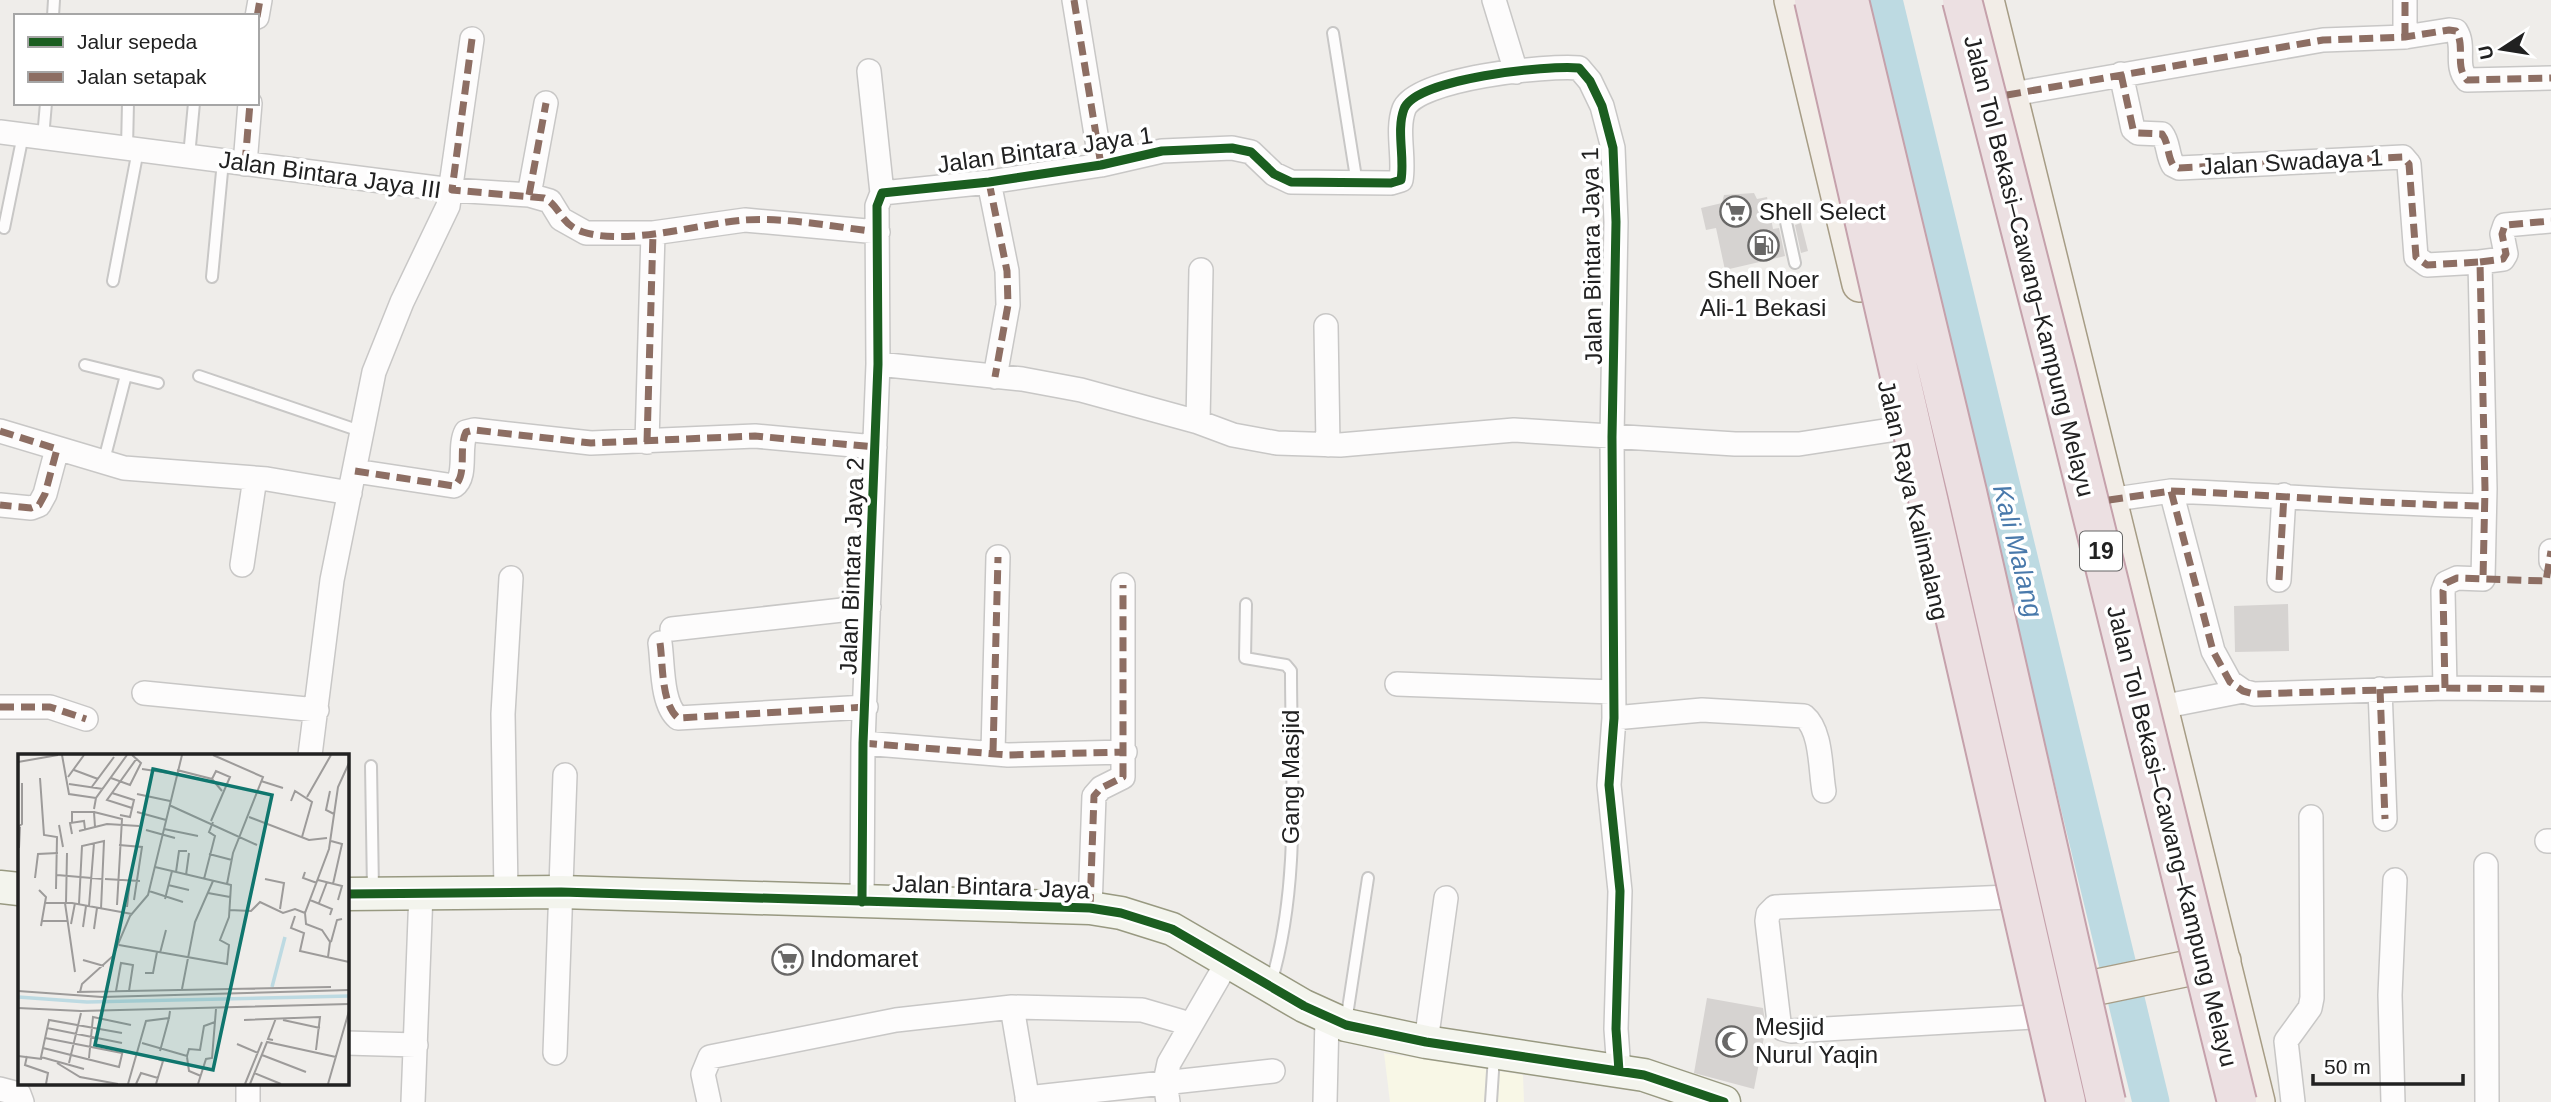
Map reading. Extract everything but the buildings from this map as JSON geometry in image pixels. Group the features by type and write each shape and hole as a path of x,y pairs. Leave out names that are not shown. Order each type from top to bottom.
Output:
{"highway":[{"path":"1814,0 2066,1102"},
{"path":"1849,0 1967,492 2106,1102"},
{"name":"Jalan Tol Bekasi–Cawang–Kampung Melayu","path":"1962,0 2064,399 2237,1102"}],"main road":[{"name":"Jalan Raya Kalimalang","path":"1792,0 2009,897 2052,1102"},
{"path":"1986,0 2007,95 2257,1102"},
{"path":"2032,1009 2075,992 2223,961"},
{"path":"2075,992 2084,1102"}],"street":[{"path":"1074,0 1101,165"},
{"path":"1494,0 1516,72"},
{"path":"2405,0 2405,37"},
{"path":"2007,95 2323,40 2405,37 2456,31 2460,37 2461,72 2471,82 2526,76 2551,78"},
{"path":"472,39 452,190 529,195 550,201 561,219 586,233 653,233 745,220 878,232 877,206 882,193 869,71"},
{"name":"Jalan Bintara Jaya 1","path":"882,193 989,182 1101,165 1162,152 1232,148 1251,152 1274,174 1291,182 1391,183 1401,180 1404,110 1412,98 1434,88 1558,66 1579,68 1590,81 1602,106 1613,148 1615,210 1612,437 1614,718 1609,785 1620,891 1616,1029 1619,1071"},
{"name":"Jalan Swadaya 1","path":"2121,74 2133,129 2138,133 2162,134 2166,140 2168,157 2173,165 2179,167 2403,157 2409,164 2416,257 2427,265 2503,259 2506,254 2502,234 2505,225 2551,221"},
{"path":"529,195 546,103"},
{"path":"234,162 249,105"},
{"name":"Jalan Bintara Jaya III","path":"22,135 452,190 443,218 402,302 374,372 332,580 310,754"},
{"path":"989,182 1007,271 1008,305 995,377"},
{"name":"Jalan Bintara Jaya 2","path":"862,902 863,743 878,363 878,232"},
{"path":"647,442 653,233"},
{"path":"2445,688 2443,591 2446,583 2457,579 2483,579 2480,262"},
{"path":"1198,422 1200,270"},
{"path":"1326,326 1328,444"},
{"path":"878,363 1081,390 1198,422 1233,435 1277,443 1328,444 1514,430 1612,437 1799,444 1897,429"},
{"path":"0,431 103,464 150,472 453,486 461,476 463,438 466,432 474,430 591,443 755,436 875,447"},
{"path":"0,505 31,508 39,505 46,494 57,449"},
{"path":"242,565 255,478"},
{"path":"2109,500 2171,491 2284,495 2372,503 2484,506"},
{"path":"2171,491 2213,651 2230,682 2243,691 2254,694 2380,689 2551,689"},
{"path":"2279,580 2284,495"},
{"path":"2551,551 2551,561"},
{"path":"993,752 998,557"},
{"path":"506,891 503,714 510,579"},
{"path":"1090,908 1094,796 1101,788 1123,777 1123,585"},
{"path":"866,707 678,718 668,699 666,636 869,607"},
{"path":"1397,684 1613,692"},
{"path":"2380,689 2385,819"},
{"path":"2161,707 2243,691"},
{"path":"144,693 317,710"},
{"path":"0,707 50,707 86,719"},
{"path":"1614,718 1702,710 1804,716 1811,723 1815,736 1824,791"},
{"path":"863,743 1008,755 1125,752"},
{"path":"555,1054 565,775"},
{"path":"2292,1102 2286,1041 2310,1008 2312,998 2311,817"},
{"path":"2486,865 2487,1102"},
{"path":"2393,1102 2390,995 2395,880"},
{"path":"0,887 18,889"},
{"path":"414,1102 421,892"},
{"name":"Jalan Bintara Jaya","path":"360,893 561,892 1090,908 1121,913 1172,929 1336,1021 1426,1042 1619,1071 1679,1084 1724,1102"},
{"path":"2009,897 1775,908 1768,914 1767,921 1779,1022 1783,1029 1791,1031 2032,1009"},
{"path":"1426,1042 1446,898"},
{"path":"1166,1092 1169,1063 1228,961"},
{"path":"709,1102 703,1074 706,1063 717,1054 896,1020 1012,1007 1143,1010 1190,1024"},
{"path":"1012,1007 1027,1100 1166,1092 1273,1071"},
{"path":"1325,1102 1336,1021"},
{"path":"348,1043 416,1045"},
{"path":"248,1084 248,1102"},
{"path":"0,1089 19,1094 22,1102"}],"lane":[{"path":"1332,33 1357,184"},
{"path":"4,228 22,135 44,105"},
{"path":"113,281 133,149 128,105"},
{"path":"189,156 194,105"},
{"path":"212,277 234,162"},
{"path":"1786,222 1795,263"},
{"path":"85,365 158,383"},
{"path":"103,464 126,375"},
{"path":"199,376 363,432"},
{"name":"Gang Masjid","path":"1246,604 1245,658 1286,665 1291,671 1291,863 1279,955 1270,986"},
{"path":"360,893 371,766"},
{"path":"1336,1021 1368,878"},
{"path":"1492,1102 1494,1054"}],"shaded area":[{"path":"1384,1053 1523,1075 1524,1102 1390,1102"}],"waterway":[{"name":"Kali Malang","path":"1884,0 2151,1102"}],"marked path":[{"path":"258,14 260,0"},
{"path":"1074,0 1101,165"},
{"path":"2405,0 2405,37"},
{"path":"2007,95 2323,40 2405,37 2449,30 2456,31 2459,37 2461,68 2467,80 2551,78"},
{"path":"472,39 452,190 544,198 550,201 575,229 601,236 663,233 760,219 878,232"},
{"path":"2121,74 2133,129 2138,133 2162,134 2173,165 2179,168 2403,157 2409,164 2416,257 2427,265 2480,262 2485,489 2483,579"},
{"path":"529,195 546,103"},
{"path":"245,164 250,105"},
{"path":"989,182 1007,271 1008,305 995,377"},
{"path":"2480,262 2503,259 2506,254 2502,234 2505,225 2551,221"},
{"path":"647,442 653,233"},
{"path":"355,471 454,486 461,475 466,432 474,430 591,443 755,436 875,447"},
{"path":"0,431 57,449 45,494 39,505 31,508 0,505"},
{"path":"2171,491 2484,506"},
{"path":"2109,500 2171,491 2213,651 2230,682 2243,691 2254,694 2445,688 2551,689"},
{"path":"2279,580 2284,495"},
{"path":"2445,688 2443,591 2446,583 2457,578 2546,581 2551,551"},
{"path":"993,752 998,557"},
{"path":"1090,908 1094,796 1101,788 1123,777 1123,585"},
{"path":"660,643 668,703 678,718 866,707"},
{"path":"2380,689 2385,819"},
{"path":"0,707 50,707 86,719"},
{"path":"863,743 1008,755 1125,752"}],"cycle path":[{"path":"862,902 863,743 878,364 877,206 882,193 989,182 1101,165 1162,151 1232,148 1251,152 1274,174 1291,182 1391,183 1401,180 1402,117 1404,109 1414,98 1432,89 1484,76 1513,71 1579,68 1590,81 1602,106 1613,148 1616,222 1612,437 1614,718 1609,785 1620,891 1616,1029 1619,1071"},
{"path":"348,894 561,892 1090,908 1121,913 1172,929 1304,1006 1346,1025 1426,1042 1644,1075 1724,1102"}],"place":[{"name":"Shell Select","path":"1736,212"},
{"name":"Shell Noer Ali-1 Bekasi","path":"1763,246"},
{"name":"Indomaret","path":"787,959"},
{"name":"Mesjid Nurul Yaqin","path":"1732,1041"}]}
